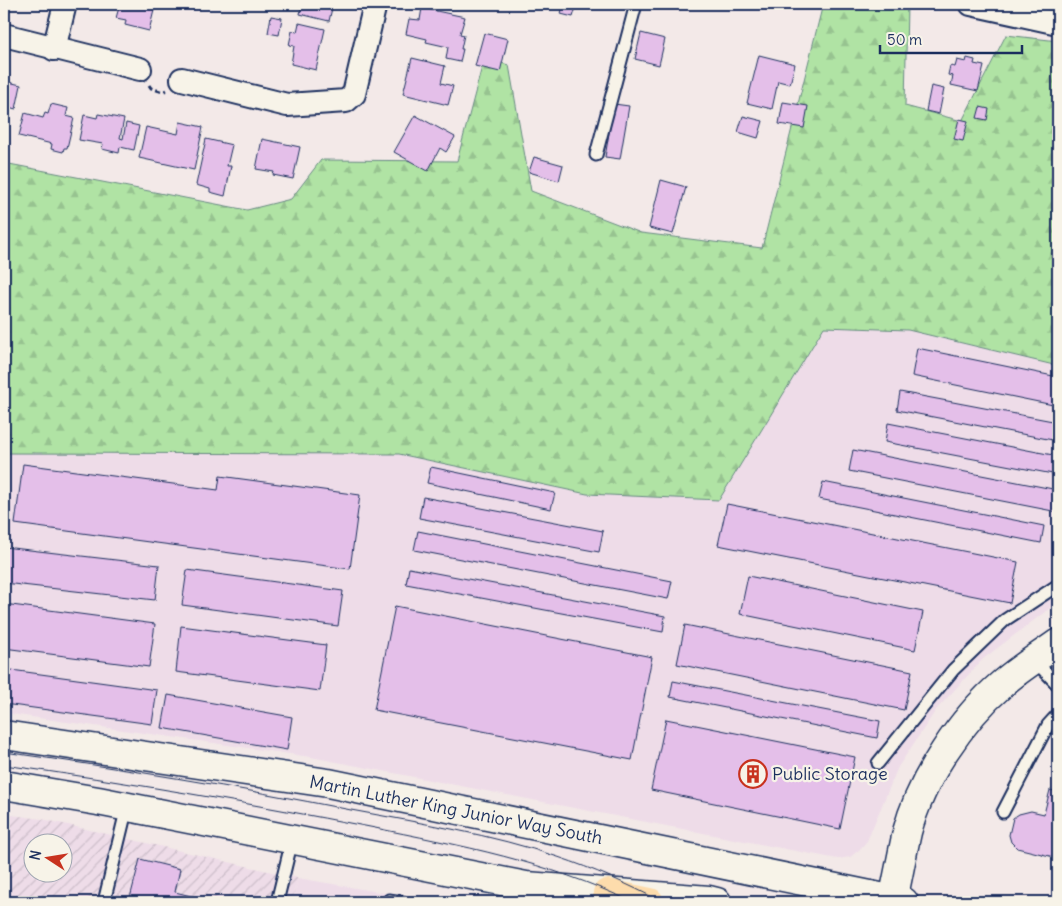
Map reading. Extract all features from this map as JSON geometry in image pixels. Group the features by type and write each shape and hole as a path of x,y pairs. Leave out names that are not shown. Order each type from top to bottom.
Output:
{"highway":[{"path":"607,893 650,902"}],"main road":[{"path":"897,901 908,831 921,794 937,764 952,740 977,709 1002,683 1058,643"},
{"name":"Martin Luther King Junior Way South","path":"4,735 328,783 897,901"},
{"path":"4,785 127,807 526,886 717,902"}],"street":[{"path":"54,49 65,4"},
{"path":"182,80 287,105 346,101 354,94 375,4"},
{"path":"971,4 1026,10 1058,24"},
{"path":"4,35 140,69"}],"lane":[{"path":"596,155 636,4"},
{"path":"878,764 953,670 1005,620 1058,585"},
{"path":"1034,660 1058,685"},
{"path":"1003,812 1048,725 1058,714"},
{"path":"104,902 127,807"},
{"path":"277,902 292,840"},
{"path":"389,900 402,902"}],"path":[{"path":"140,69 151,88 163,92 182,80"}],"shaded area":[{"name":"Public Storage","path":"824,327 908,330 1058,366 1058,602 983,659 936,710 898,767 867,841 850,857 838,859 827,857 311,757 4,713 4,453 399,454 587,494 719,500"},
{"path":"4,814 42,819 298,878 292,902 4,902"},
{"path":"298,878 436,902 292,902"}],"green space":[{"path":"823,4 907,4 905,106 962,121 1006,35 1058,41 1058,366 908,330 824,327 719,500 587,494 399,454 4,453 4,163 247,210 291,199 321,160 457,161 484,59 509,65 531,191 641,233 762,248"}],"building":[{"path":"120,4 148,4 155,6 149,31 125,25 126,20 116,18"},
{"path":"302,4 333,4 329,21 300,14"},
{"path":"563,4 577,4 573,17 561,14"},
{"path":"579,4 594,4 592,9"},
{"path":"422,8 465,17 460,34 464,35 460,62 446,59 448,47 426,42 427,39 406,34 409,19 420,20"},
{"path":"271,16 282,18 279,35 268,33"},
{"path":"299,23 325,29 316,70 291,64 294,46 289,45 292,31 297,32"},
{"path":"484,33 508,39 500,72 475,66"},
{"path":"641,33 665,39 659,65 635,59"},
{"path":"759,55 795,64 790,84 778,81 772,109 747,103"},
{"path":"412,58 445,66 441,83 453,86 448,105 403,94"},
{"path":"967,58 975,60 974,64 984,66 978,91 951,85 953,76 948,75 950,66 955,67 957,60 966,62"},
{"path":"4,81 21,85 16,109 4,106"},
{"path":"931,86 944,89 939,114 926,111"},
{"path":"783,102 808,106 804,128 779,124"},
{"path":"51,104 68,108 66,116 74,118 67,148 64,148 63,152 51,149 52,144 19,136 25,113 43,118 45,113 48,114"},
{"path":"614,104 629,106 620,159 605,157"},
{"path":"980,107 989,109 987,120 977,118"},
{"path":"98,114 124,119 120,138 123,139 126,123 139,126 134,150 120,147 119,153 102,149 103,144 79,140 84,115 97,118"},
{"path":"415,115 455,137 446,152 440,148 428,171 394,152"},
{"path":"743,116 763,121 758,138 738,132"},
{"path":"959,119 968,121 963,141 954,139"},
{"path":"180,122 203,127 194,170 139,158 146,127 178,134"},
{"path":"206,139 232,145 227,166 231,166 225,196 210,192 210,189 196,185"},
{"path":"262,139 300,147 293,179 273,175 274,172 256,169"},
{"path":"534,157 563,165 559,181 529,172"},
{"path":"661,180 686,187 673,234 649,228"},
{"path":"917,348 1058,377 1058,406 912,376"},
{"path":"900,392 1058,422 1058,441 897,410"},
{"path":"888,423 1058,456 1058,475 885,442"},
{"path":"853,450 1058,490 1058,512 849,471"},
{"path":"23,464 218,490 220,476 360,495 350,569 15,524"},
{"path":"431,467 555,493 551,509 427,483"},
{"path":"823,482 1044,526 1041,543 819,499"},
{"path":"423,497 603,531 599,552 419,518"},
{"path":"727,504 1018,562 1010,603 718,545"},
{"path":"418,531 672,581 668,599 414,550"},
{"path":"4,547 159,565 155,600 4,583"},
{"path":"409,568 665,616 663,632 406,584"},
{"path":"187,570 343,591 338,626 182,605"},
{"path":"748,576 923,612 915,650 740,614"},
{"path":"4,604 155,624 149,667 4,648"},
{"path":"395,606 652,657 632,760 374,710"},
{"path":"685,625 912,671 904,710 677,664"},
{"path":"181,626 326,645 320,691 176,672"},
{"path":"4,669 157,690 152,724 4,704"},
{"path":"673,681 880,721 877,738 670,697"},
{"path":"168,695 292,717 287,750 162,728"},
{"name":"Public Storage","path":"666,719 855,757 840,829 651,790"},
{"path":"1050,790 1058,792 1058,858 1017,848 1011,842 1009,835 1013,818 1019,814 1031,811 1044,814"},
{"path":"140,859 180,869 175,892 215,902 129,902"}],"tram line":[{"path":"4,752 221,786 481,835 533,849 571,862 611,877 662,902"},
{"path":"4,765 233,801 471,848 536,865 569,876 632,902"}],"place":[{"name":"Public Storage","path":"753,774"}]}
